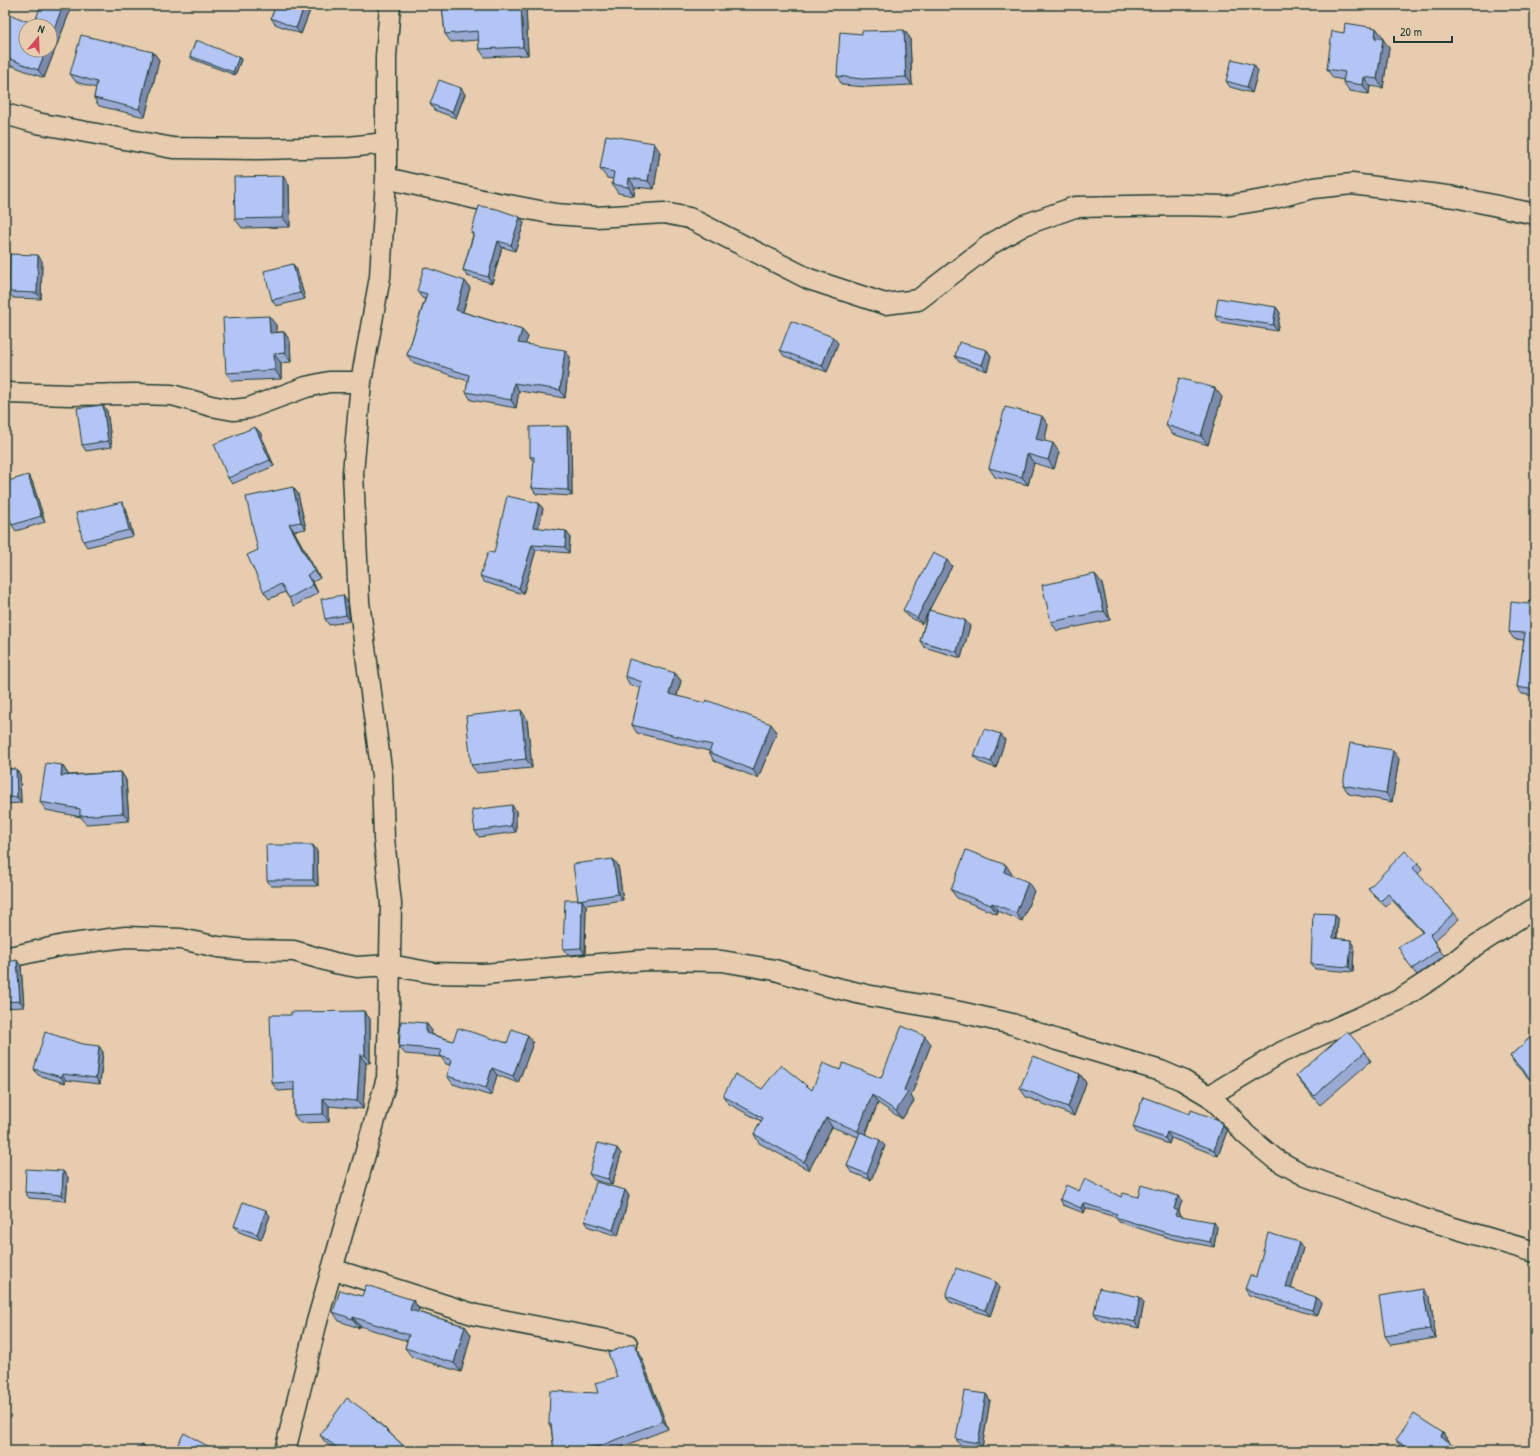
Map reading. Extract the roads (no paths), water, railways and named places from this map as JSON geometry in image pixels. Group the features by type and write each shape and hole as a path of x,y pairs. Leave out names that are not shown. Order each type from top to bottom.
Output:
{"street":[{"path":"285,1451 316,1325 387,1078 391,904 384,839 382,776 359,602 353,473 361,382 380,277 386,178 386,57 390,5"},
{"path":"5,114 37,123 173,148 258,149 348,147 386,143"},
{"path":"386,178 482,200 555,214 596,217 664,213 689,218 809,279 885,304 918,300 991,244 1024,225 1075,207 1182,205 1225,206 1275,198 1313,188 1352,184 1455,197 1535,214"},
{"path":"5,393 62,395 172,395 211,406 233,410 249,408 306,387 329,382 361,382"},
{"path":"1209,1096 1282,1052 1399,1000 1439,974 1469,950 1535,908"},
{"path":"5,958 64,945 126,937 180,939 218,947 246,950 294,951 335,963 357,966 390,965 433,973 484,974 646,960 730,962 776,970 824,985 866,995 960,1012 1012,1024 1057,1040 1161,1071 1182,1080 1209,1096 1245,1134 1275,1159 1306,1176 1424,1219 1535,1252"},
{"path":"332,1269 476,1315 628,1344"}]}
